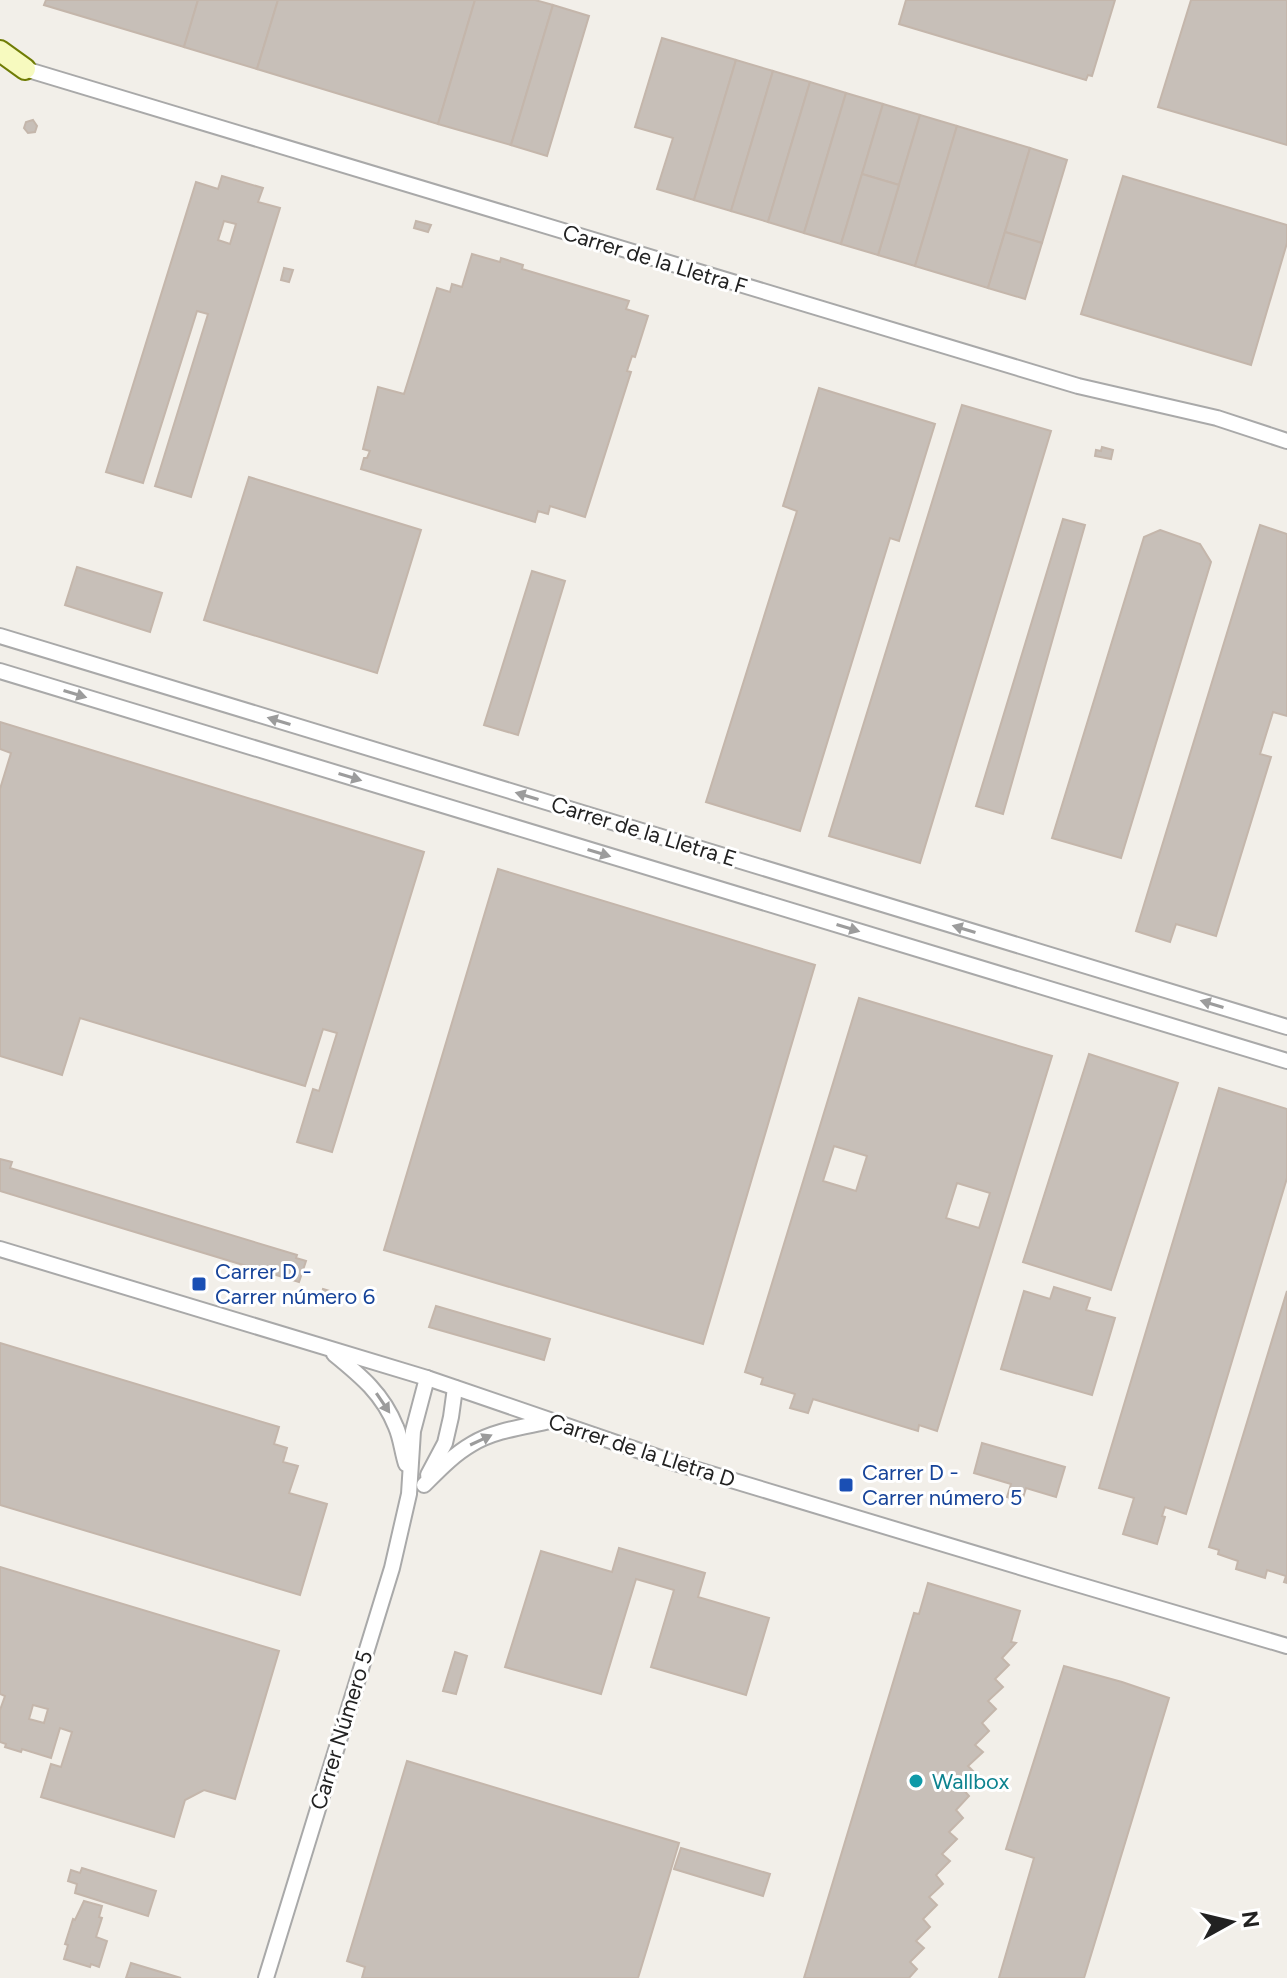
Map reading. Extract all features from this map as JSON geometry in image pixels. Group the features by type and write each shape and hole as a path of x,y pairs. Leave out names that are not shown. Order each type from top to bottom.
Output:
{"main road":[{"path":"0,51 25,69"},
{"path":"0,62 25,69"},
{"path":"0,72 25,69"}],"street":[{"name":"Carrer de la Lletra F","path":"25,69 1078,386 1217,418 1287,441"},
{"name":"Carrer de la Lletra E","path":"0,636 1287,1027"},
{"name":"Carrer de la Lletra E","path":"0,671 1287,1061"},
{"name":"Carrer de la Lletra D","path":"0,1249 427,1378 678,1464 1287,1646"},
{"path":"328,1349 365,1379 385,1404 398,1429 417,1483"},
{"path":"417,1483 413,1431 427,1378"},
{"path":"417,1483 445,1443 455,1388"},
{"path":"417,1483 474,1442 499,1432 550,1421"},
{"name":"Carrer Número 5","path":"266,1978 392,1568 406,1509 417,1483"}],"building":[{"path":"46,0 198,0 184,47 44,5"},
{"path":"198,0 278,0 257,69 184,47"},
{"path":"278,0 475,0 438,124 257,69"},
{"path":"475,0 535,0 553,5 511,145 438,124"},
{"path":"906,0 1115,0 1092,76 1088,75 1086,80 899,24"},
{"path":"1191,0 1287,0 1287,145 1158,107"},
{"path":"553,5 589,16 547,156 511,145"},
{"path":"662,38 736,60 694,200 657,189 673,138 635,127"},
{"path":"736,60 773,71 731,211 694,200"},
{"path":"773,71 810,82 768,222 731,211"},
{"path":"810,82 846,93 804,233 768,222"},
{"path":"846,93 883,104 841,244 804,233"},
{"path":"883,104 920,115 899,185 862,174"},
{"path":"920,115 957,126 915,266 878,255"},
{"path":"33,120 37,126 35,132 28,133 24,128 26,122"},
{"path":"957,126 1030,148 988,288 915,266"},
{"path":"1030,148 1067,160 1042,243 1005,232"},
{"path":"862,174 899,185 878,255 841,244"},
{"path":"222,176 263,188 258,202 280,208 191,497 155,486 208,314 197,311 143,483 106,472 196,182 218,189","holes":["224,221 236,224 230,244 218,240"]},
{"path":"1123,176 1287,225 1287,243 1251,365 1081,314"},
{"path":"416,221 431,225 428,232 414,228"},
{"path":"1005,232 1042,243 1025,299 988,288"},
{"path":"472,254 500,262 501,258 523,265 522,269 629,301 626,309 648,316 635,357 632,356 627,371 631,372 585,517 550,506 548,514 538,511 535,522 361,469 370,451 363,449 378,387 404,394 437,288 450,292 452,284 462,287"},
{"path":"284,268 293,270 289,282 281,280"},
{"path":"819,388 935,424 899,541 890,538 800,831 706,802 797,511 783,506"},
{"path":"962,405 1051,431 920,863 829,836"},
{"path":"1102,447 1113,450 1111,459 1095,456 1096,450 1101,451"},
{"path":"249,477 421,530 377,673 204,620"},
{"path":"1063,519 1085,525 1003,814 976,806"},
{"path":"1260,525 1287,534 1287,716 1273,712 1260,754 1271,757 1216,936 1176,924 1170,942 1136,931"},
{"path":"1160,530 1200,544 1211,562 1121,858 1052,838 1144,537"},
{"path":"77,567 162,593 150,632 65,605"},
{"path":"532,571 565,581 518,735 484,725"},
{"path":"0,722 424,852 332,1152 297,1142 313,1089 319,1091 337,1033 323,1029 305,1086 80,1018 62,1075 0,1056 0,789 11,753 0,749"},
{"path":"498,869 815,965 703,1344 384,1250"},
{"path":"859,998 1052,1056 937,1431 919,1425 918,1431 813,1399 808,1413 790,1408 795,1394 761,1384 763,1378 745,1372","holes":["834,1146 867,1156 856,1191 823,1181","957,1183 990,1193 979,1228 946,1218"]},
{"path":"1089,1054 1178,1083 1111,1290 1023,1262"},
{"path":"1219,1088 1287,1109 1287,1178 1186,1514 1165,1507 1157,1544 1123,1534 1134,1498 1099,1488"},
{"path":"0,1159 12,1162 10,1168 297,1255 296,1258 306,1261 299,1282 0,1191"},
{"path":"1054,1287 1090,1298 1086,1310 1115,1318 1092,1395 1001,1369 1024,1291 1050,1299"},
{"path":"323,1289 336,1293 333,1301 321,1297"},
{"path":"1287,1291 1287,1583 1284,1582 1286,1576 1267,1570 1265,1578 1236,1569 1238,1561 1209,1547"},
{"path":"436,1306 550,1339 544,1360 429,1327"},
{"path":"0,1343 279,1427 274,1444 287,1448 283,1462 298,1466 289,1493 327,1504 300,1595 0,1505"},
{"path":"982,1443 1065,1467 1056,1497 1026,1488 1022,1501 1007,1497 1011,1484 974,1473"},
{"path":"619,1548 705,1573 698,1597 769,1618 746,1695 651,1667 674,1590 636,1579 601,1694 505,1667 541,1551 612,1572"},
{"path":"0,1567 279,1651 235,1799 204,1790 185,1800 174,1837 41,1797 51,1764 61,1767 72,1732 60,1728 51,1758 5,1747 6,1744 0,1742 0,1710 5,1696 0,1694","holes":["33,1705 48,1709 44,1723 29,1719"]},
{"name":"Wallbox","path":"928,1583 1020,1611 1011,1642 1016,1643 1002,1658 1009,1665 995,1679 1003,1687 988,1701 996,1709 982,1723 989,1731 975,1745 983,1752 968,1766 976,1774 962,1788 969,1796 956,1810 963,1818 949,1832 957,1839 942,1854 950,1861 936,1875 943,1884 929,1897 937,1905 923,1919 930,1927 916,1941 924,1948 910,1962 917,1969 909,1978 804,1978 914,1613 919,1614"},
{"path":"455,1652 467,1656 456,1694 443,1691"},
{"path":"1064,1666 1169,1698 1084,1978 999,1978 1034,1858 1006,1849"},
{"path":"407,1761 679,1843 638,1978 362,1978 365,1967 347,1961"},
{"path":"681,1848 770,1874 763,1896 674,1869"},
{"path":"82,1868 156,1891 148,1916 75,1893 77,1884 68,1881 71,1870 80,1873"},
{"path":"84,1901 102,1906 96,1937 107,1941 99,1967 64,1959 73,1919"},
{"path":"131,1963 181,1978 126,1978"}],"place":[{"name":"Carrer D - Carrer número 6","path":"199,1284"},
{"name":"Carrer D - Carrer número 5","path":"846,1485"},
{"name":"Wallbox","path":"916,1781"}]}
